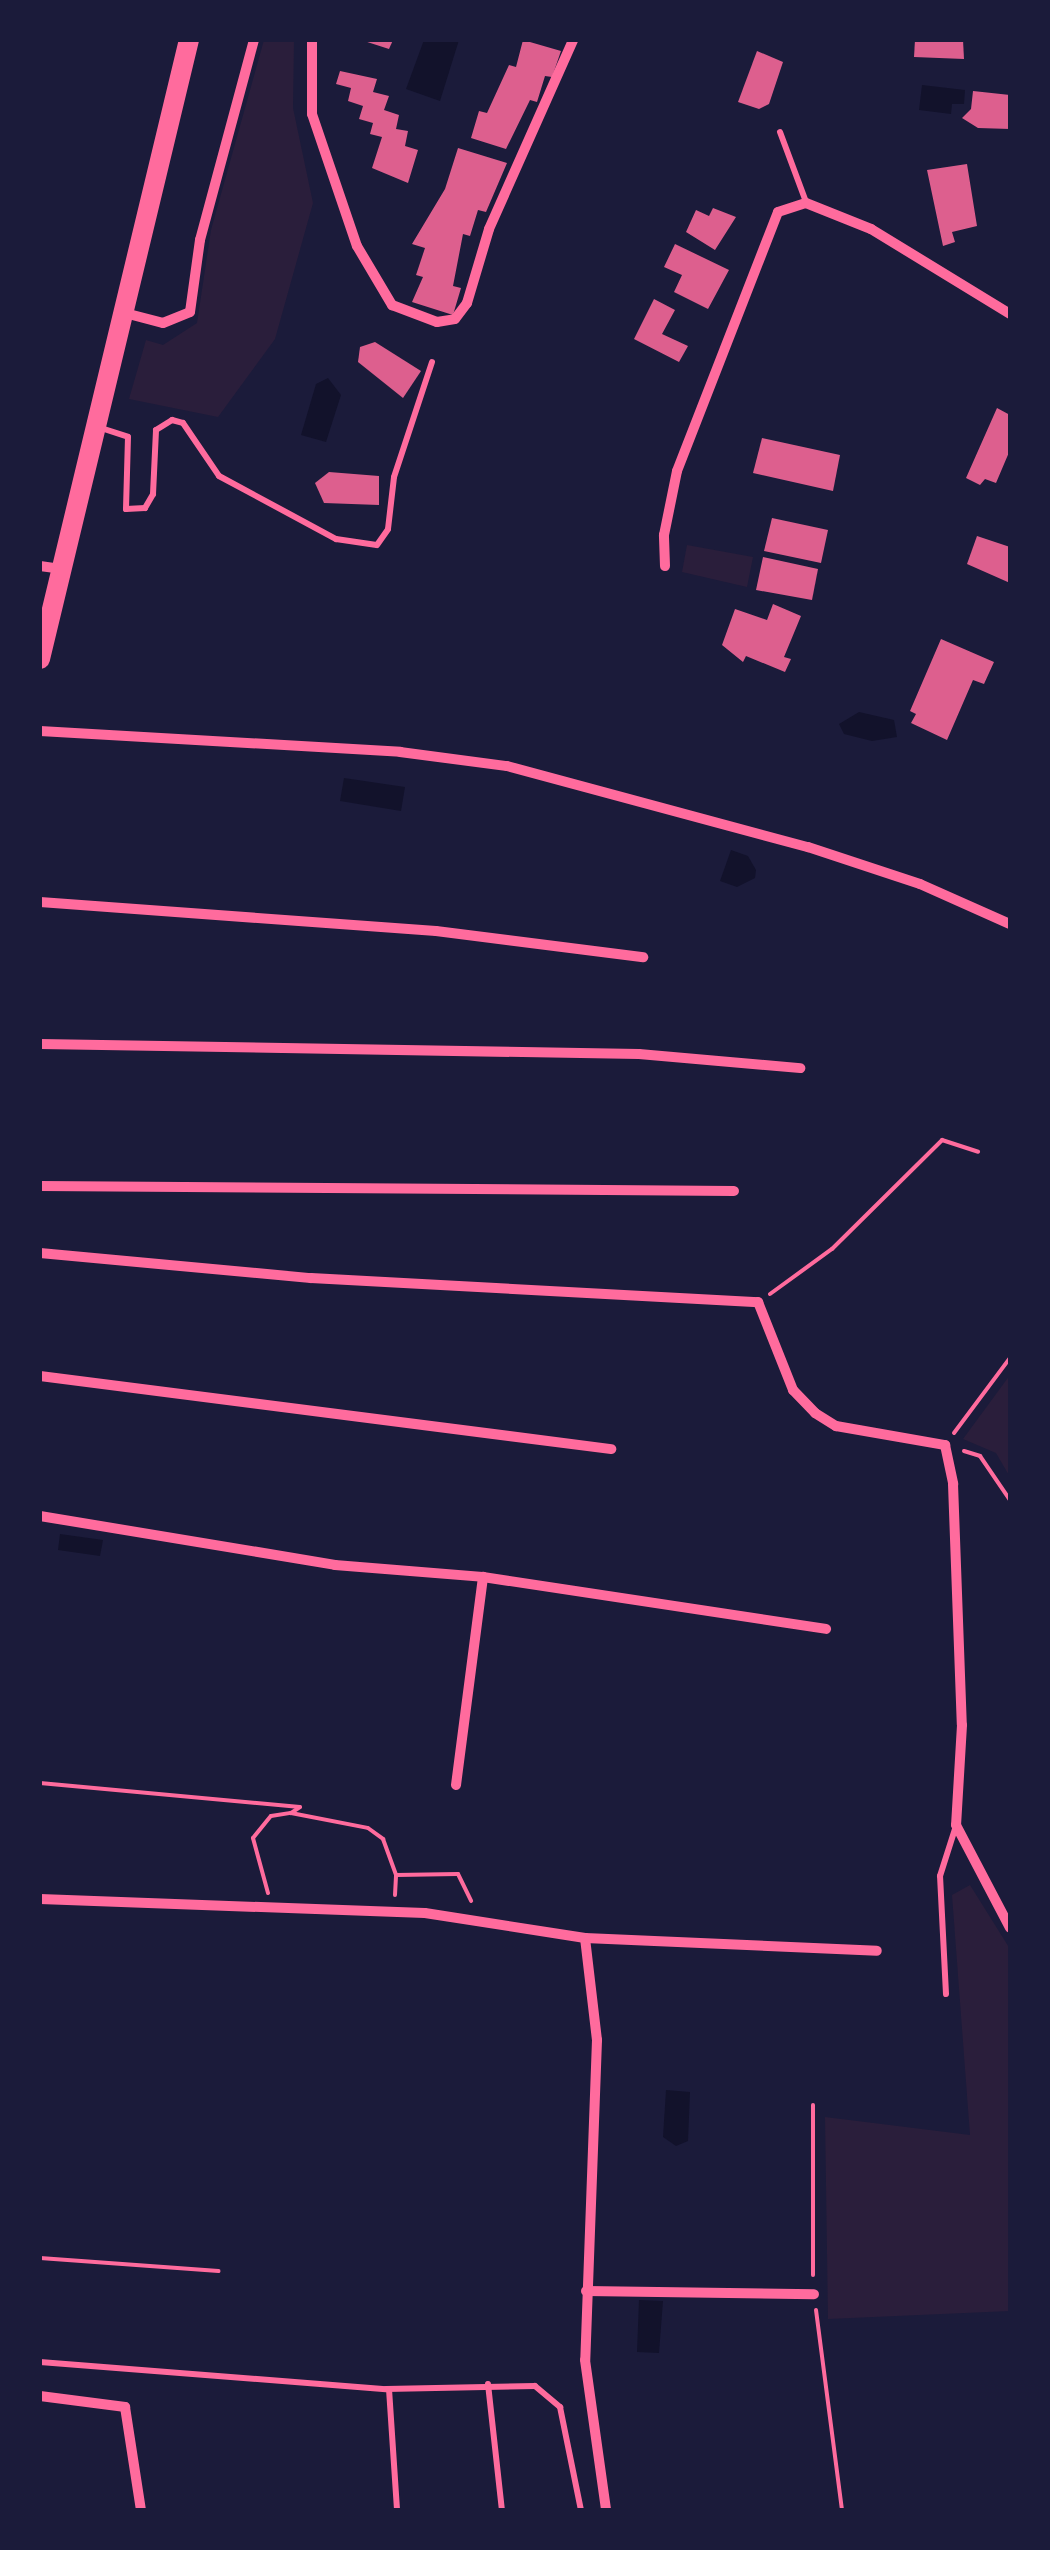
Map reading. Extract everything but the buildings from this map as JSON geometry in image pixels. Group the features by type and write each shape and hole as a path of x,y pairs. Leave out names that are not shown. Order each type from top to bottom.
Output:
{"main road":[{"path":"40,659 50,568 94,426 189,40"}],"street":[{"path":"120,312 162,323 190,312 200,240 254,40"},
{"path":"312,40 312,114 356,246 392,305 438,322 456,320 467,302 489,229 573,40"},
{"path":"665,566 664,535 677,471 778,212 806,204 871,229 1010,314"},
{"path":"40,731 400,752 507,766 808,847 920,884 1010,924"},
{"path":"40,902 436,931 642,957"},
{"path":"40,1044 639,1054 800,1068"},
{"path":"40,1186 734,1191"},
{"path":"40,1253 310,1278 758,1302 793,1390 815,1414 836,1426 945,1445 953,1484 962,1724 956,1825 1010,1928"},
{"path":"40,1376 611,1449"},
{"path":"40,1516 335,1566 483,1578 826,1629"},
{"path":"456,1785 483,1578"},
{"path":"40,1898 270,1910 425,1912 585,1938 877,1951"},
{"path":"585,1938 597,2040 585,2360 606,2510"},
{"path":"586,2290 814,2294"},
{"path":"40,2396 125,2407 140,2510"}],"lane":[{"path":"780,132 806,204"},
{"path":"94,426 128,437 126,509 145,508 153,494 156,430 172,420 183,423 219,476 336,539 377,545 388,529 394,477 432,362"},
{"path":"946,1994 940,1876 956,1825"},
{"path":"40,2362 390,2389 488,2384 548,2391 560,2407 581,2510"},
{"path":"488,2384 502,2510"},
{"path":"390,2389 397,2510"}],"path":[{"path":"758,1302 832,1249 942,1140 978,1152"},
{"path":"1010,1358 945,1445 980,1456 1010,1500"},
{"path":"40,1783 300,1807 291,1813"},
{"path":"270,1910 253,1838 271,1816 291,1813 368,1828 383,1839 396,1875 458,1874 466,1884 473,1921"},
{"path":"40,2258 219,2271"}],"shaded area":[{"path":"264,40 294,40 293,108 313,203 275,339 218,417 129,399 146,340 163,345 197,323 211,230"},
{"path":"424,40 459,40 440,101 406,89"},
{"path":"922,85 965,90 964,104 952,104 951,114 919,110"},
{"path":"328,378 341,395 326,442 301,435 316,384"},
{"path":"687,545 753,557 747,587 682,572"},
{"path":"859,712 894,720 897,737 872,741 844,734 839,724"},
{"path":"344,778 405,787 401,811 340,801"},
{"path":"731,850 748,856 756,870 755,878 737,887 720,881"},
{"path":"1010,1375 1010,1477 996,1453 963,1439"},
{"path":"60,1534 103,1540 100,1556 58,1550"},
{"path":"970,1885 1010,1949 1010,2311 828,2319 825,2117 970,2135 952,1895"},
{"path":"666,2090 690,2092 688,2141 676,2146 663,2137"},
{"path":"639,2300 663,2301 659,2353 637,2352"}]}
